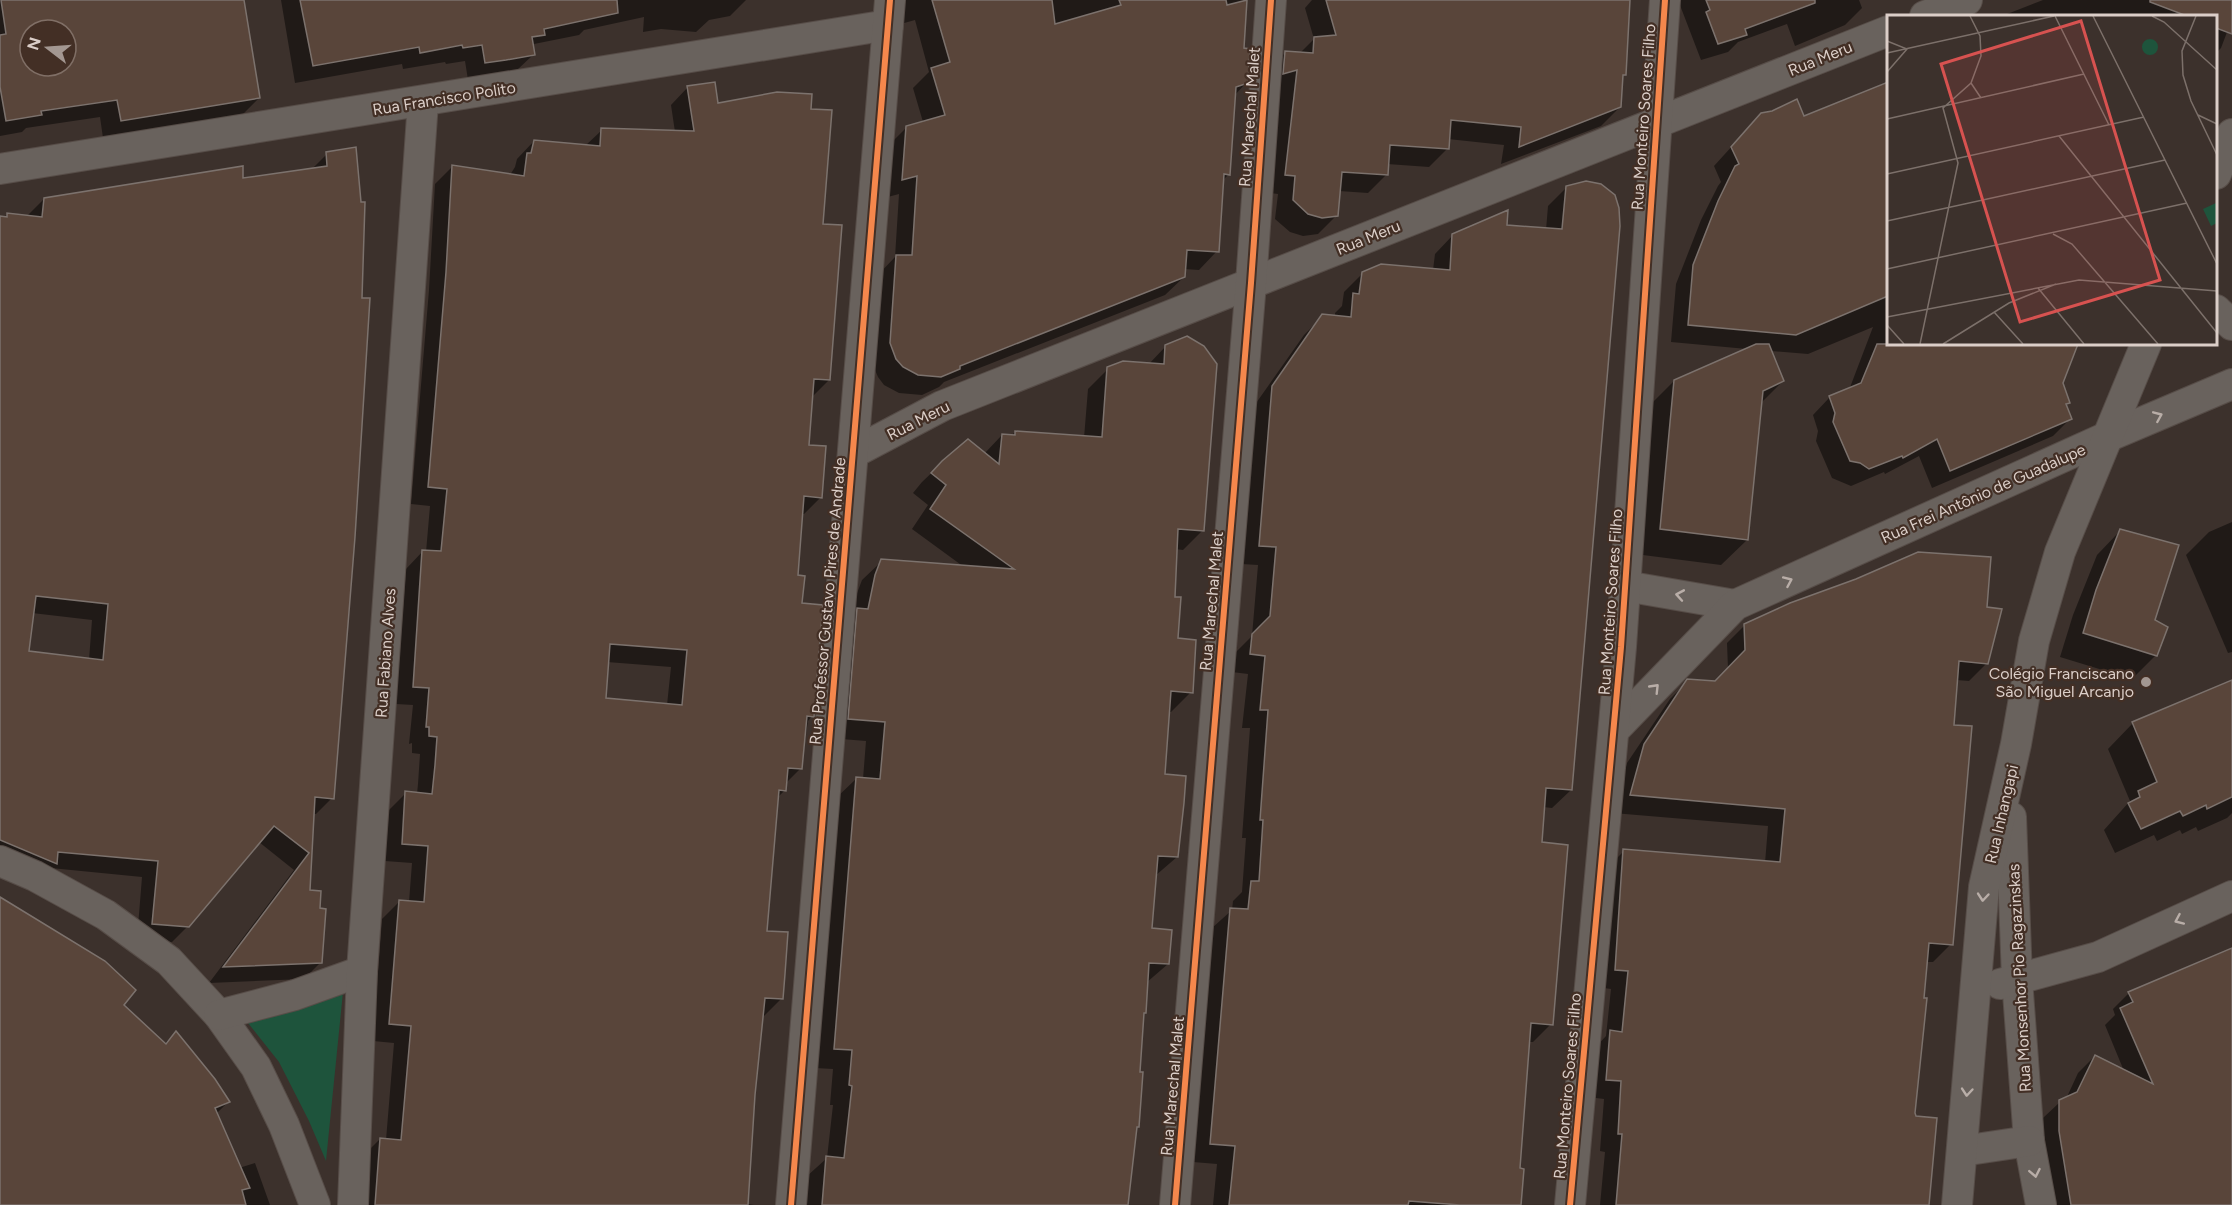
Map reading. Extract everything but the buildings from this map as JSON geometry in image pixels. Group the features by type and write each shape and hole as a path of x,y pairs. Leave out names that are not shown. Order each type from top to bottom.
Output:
{"street":[{"name":"Rua Marechal Malet","path":"1175,1205 1272,0"},
{"name":"Rua Monteiro Soares Filho","path":"1570,1205 1614,730 1665,0"},
{"path":"1928,15 1967,0"},
{"name":"Rua Francisco Polito","path":"0,169 423,102 889,13"},
{"name":"Rua Professor Gustavo Pires de Andrade","path":"791,1205 889,13"},
{"name":"Rua Meru","path":"853,453 942,406 1887,31"},
{"name":"Rua Fabiano Alves","path":"353,1205 362,971 423,102"},
{"path":"2217,172 2232,134"},
{"path":"2217,310 2232,325"},
{"name":"Rua Inhangapi","path":"1957,1205 1984,887 2009,779 2034,641 2060,552 2146,345"},
{"name":"Rua Frei Antônio de Guadalupe","path":"1614,730 1735,605 2107,437 2232,384"},
{"path":"1625,586 1735,605"},
{"name":"Rua Monsenhor Pio Ragazinskas","path":"2009,779 2017,979 2029,1141 2041,1205"},
{"path":"0,861 35,876 106,915 169,961 219,1015 256,1066 285,1125 315,1205"},
{"path":"1976,991 2098,957 2232,896"},
{"path":"219,1015 295,995 362,971"},
{"path":"1962,1151 2029,1141"}],"green space":[{"path":"343,992 326,1161 279,1062 248,1023"}],"cycle path":[{"path":"791,1205 890,0"},
{"path":"1175,1205 1251,283 1271,0"},
{"path":"1570,1205 1621,647 1665,0"}],"place":[{"name":"Colégio Franciscano São Miguel Arcanjo","path":"2146,682"}]}
